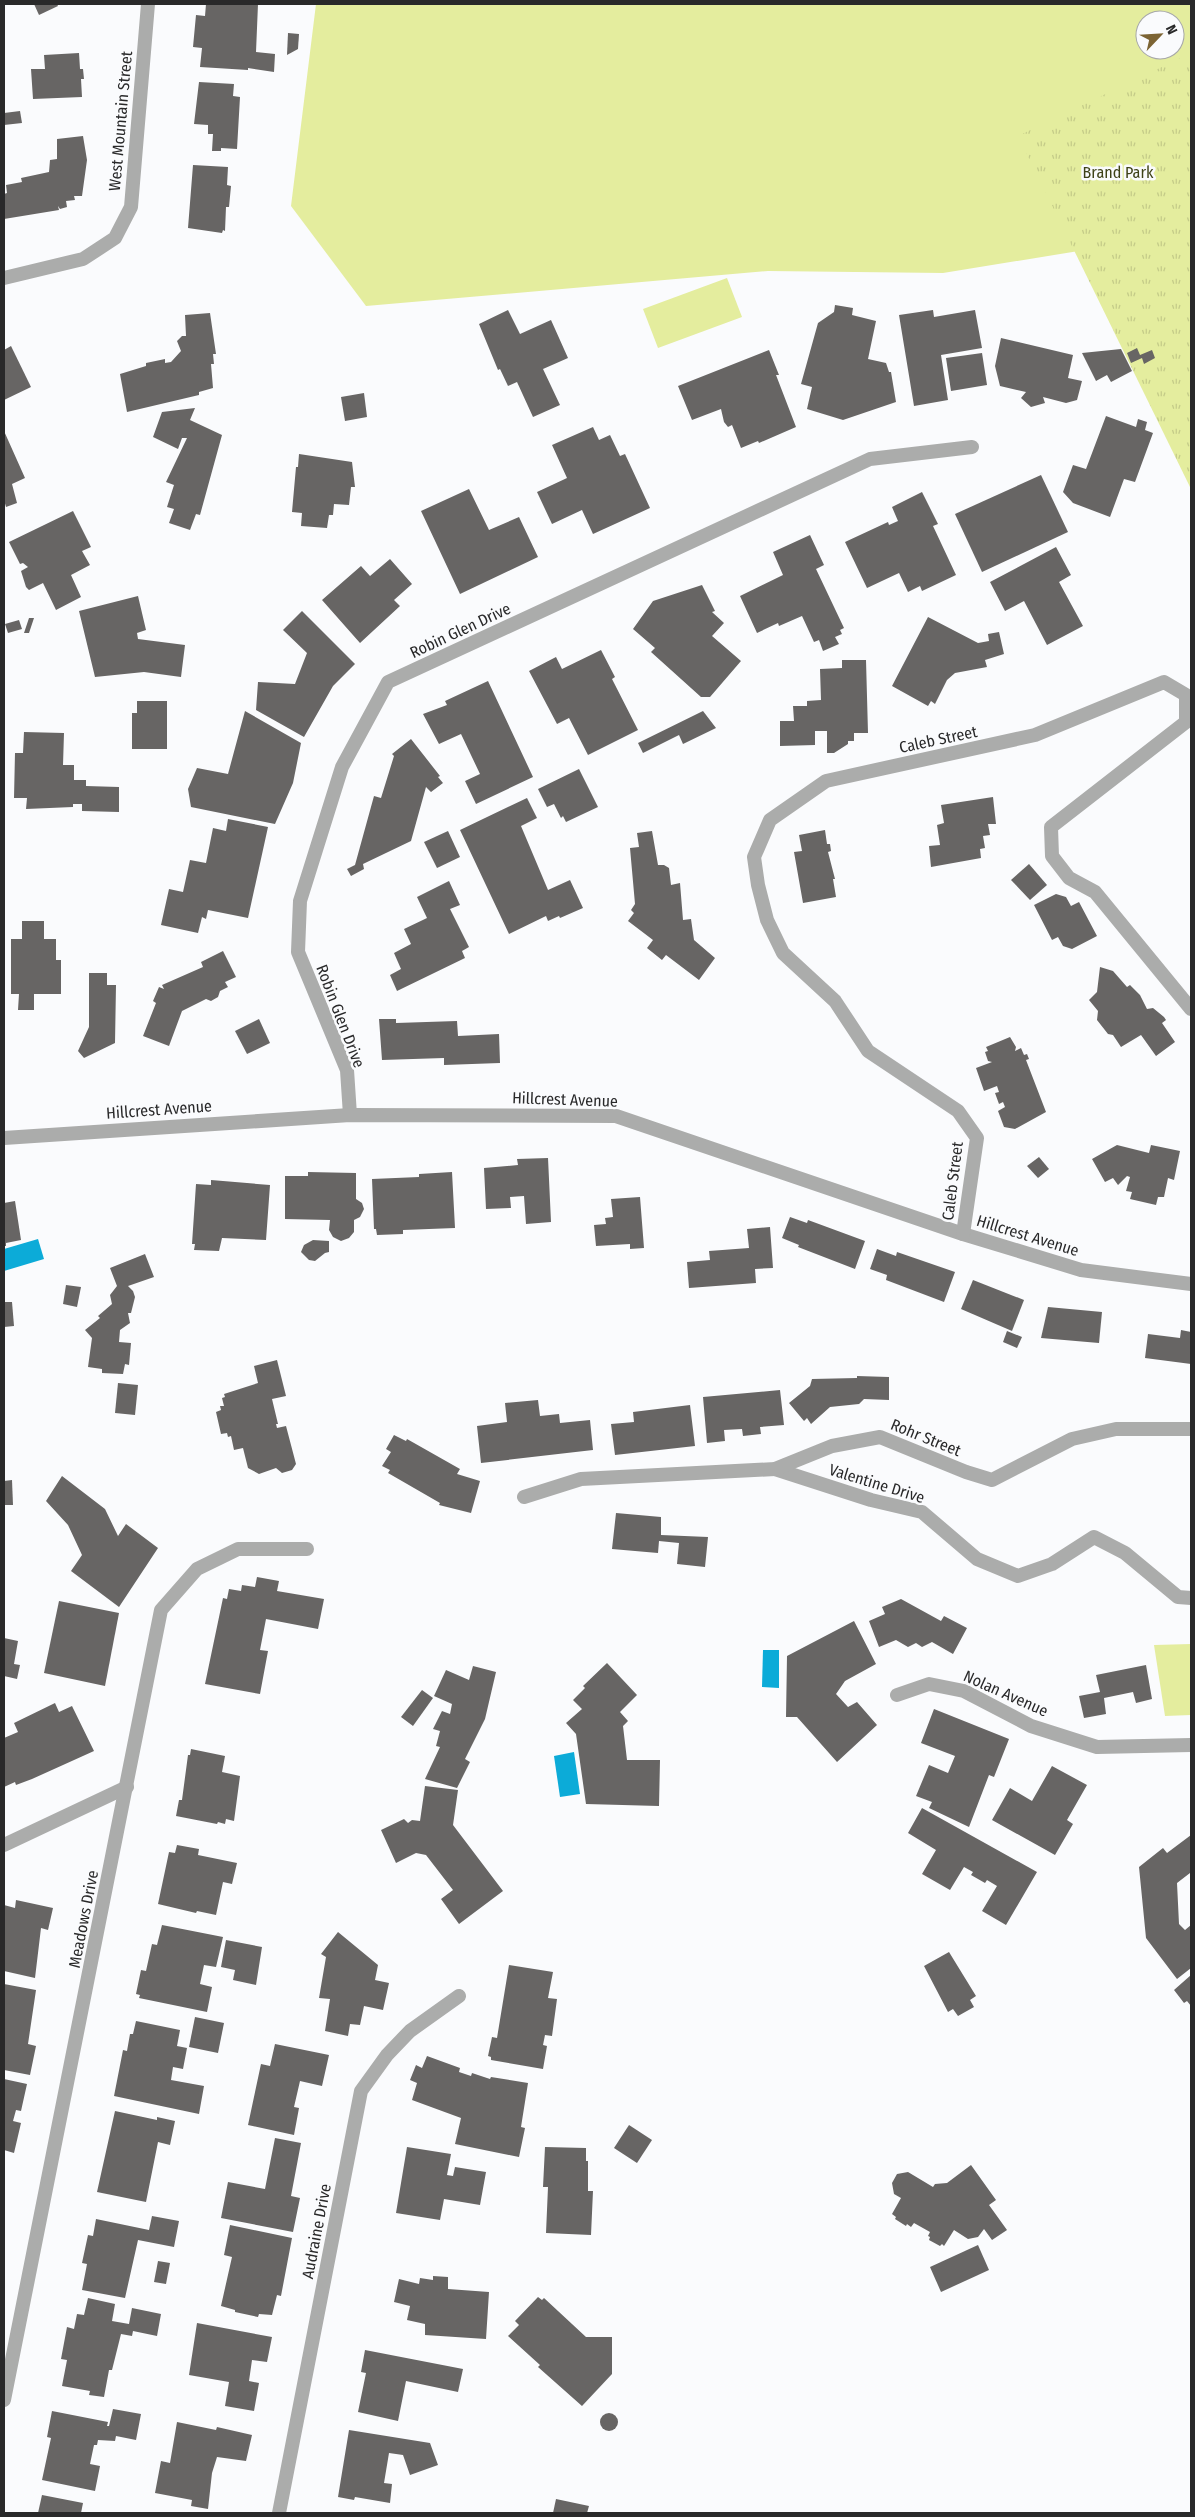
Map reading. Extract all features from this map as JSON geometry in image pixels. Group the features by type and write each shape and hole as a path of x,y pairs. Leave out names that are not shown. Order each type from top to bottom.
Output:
{"street":[{"name":"West Mountain Street","path":"4,278 83,259 115,238 131,207 148,4"},
{"name":"Robin Glen Drive","path":"350,1115 346,1070 298,952 300,901 342,767 388,682 870,459 972,447"},
{"name":"Caleb Street","path":"963,1234 977,1138 958,1111 868,1051 834,1001 782,953 767,920 758,885 754,857 770,820 826,781 1035,735 1164,682 1186,695 1186,722 1051,827 1052,856 1069,878 1095,892 1191,1009"},
{"name":"Hillcrest Avenue","path":"4,1138 350,1115 616,1116 963,1234 1082,1270 1191,1284"},
{"name":"Rohr Street","path":"524,1497 580,1479 775,1469 832,1446 880,1436 966,1472 992,1480 1072,1439 1116,1429 1191,1429"},
{"name":"Valentine Drive","path":"775,1469 871,1500 922,1512 977,1559 1018,1576 1052,1564 1094,1537 1125,1553 1178,1597 1191,1598"},
{"name":"Meadows Drive","path":"4,2400 161,1610 197,1569 238,1549 307,1549"},
{"name":"Nolan Avenue","path":"896,1695 928,1684 964,1691 1031,1726 1097,1747 1191,1745"},
{"path":"4,1845 127,1787"},
{"name":"Audraine Drive","path":"279,2513 361,2091 387,2055 410,2031 459,1996"}],"green space":[{"path":"316,4 1191,4 1191,318 1091,249 943,273 768,271 366,306 291,206"},
{"name":"Brand Park","path":"1191,53 1191,489 1018,136 1176,60 1185,60 1185,56"},
{"path":"727,278 742,317 658,348 643,309"},
{"path":"1191,1644 1191,1715 1165,1716 1154,1645"}],"water":[{"path":"38,1239 44,1259 4,1271 4,1249"},
{"path":"763,1650 779,1650 779,1688 762,1687"},
{"path":"574,1752 580,1794 560,1797 554,1756"}],"building":[{"path":"34,4 57,4 58,6 39,15"},
{"path":"206,4 258,4 256,52 275,54 274,72 248,68 248,70 200,67 202,48 193,47 196,15 205,16"},
{"path":"288,33 299,34 298,49 287,55"},
{"path":"79,53 80,69 83,69 84,79 81,79 82,97 33,99 31,69 45,69 44,55"},
{"path":"199,82 234,84 233,96 240,97 237,149 221,148 221,151 212,151 213,134 208,134 208,125 194,124"},
{"path":"20,111 22,123 4,125 4,113"},
{"path":"83,136 87,160 82,196 74,196 75,200 66,201 67,207 60,209 58,206 59,210 4,219 6,185 22,182 21,178 49,172 50,160 57,159 57,139"},
{"path":"193,165 228,167 227,185 231,186 229,207 226,207 225,231 223,230 222,233 188,228"},
{"path":"835,305 853,308 852,315 876,321 868,359 886,363 889,372 891,372 896,402 843,420 807,409 812,387 801,384 818,323 834,312"},
{"path":"508,310 520,334 551,320 568,358 543,369 560,405 533,417 517,382 508,386 500,369 498,370 479,324"},
{"path":"933,310 934,317 975,310 982,348 941,355 948,400 914,406 899,315"},
{"path":"210,313 216,354 213,354 214,364 211,364 213,388 199,392 199,395 127,412 120,374 146,366 146,363 165,359 165,363 171,362 181,351 177,341 182,336 186,336 185,315"},
{"path":"1001,338 1073,355 1068,378 1082,381 1077,400 1066,403 1043,397 1045,403 1031,407 1021,398 1026,392 1000,386 995,366"},
{"path":"11,346 31,387 4,400 4,350"},
{"path":"1137,348 1140,355 1152,350 1155,358 1144,364 1142,358 1131,363 1127,353"},
{"path":"1121,349 1132,371 1111,382 1107,375 1096,381 1082,353"},
{"path":"769,350 779,375 776,375 796,427 759,443 758,441 741,448 732,425 728,427 724,422 721,409 692,420 678,386"},
{"path":"982,353 987,385 951,391 946,358"},
{"path":"364,393 367,417 345,421 341,397"},
{"path":"195,408 190,420 222,435 200,515 196,514 190,530 169,523 174,509 167,507 174,485 166,482 187,438 182,438 178,449 153,437 162,412"},
{"path":"1106,416 1136,427 1138,419 1147,422 1145,430 1153,433 1135,482 1124,479 1110,517 1073,503 1063,492 1073,465 1086,469"},
{"path":"593,427 599,440 610,435 620,456 625,454 650,508 593,534 582,510 552,524 537,492 567,478 552,445"},
{"path":"4,431 25,478 12,484 17,503 6,507 4,500"},
{"path":"299,454 352,462 355,487 351,487 349,505 334,504 333,515 329,515 327,528 301,526 302,513 292,512"},
{"path":"1041,475 1068,532 982,572 955,514"},
{"path":"469,489 489,530 519,517 538,557 460,594 421,511"},
{"path":"922,492 938,524 933,526 956,575 922,591 920,586 908,592 899,573 867,588 845,542 888,522 889,525 898,521 892,507"},
{"path":"73,511 91,547 82,551 90,565 71,575 81,597 56,610 43,583 29,590 26,587 21,571 28,567 23,563 20,564 9,542"},
{"path":"810,535 824,565 816,569 844,628 840,630 842,634 835,637 839,644 823,651 819,640 814,642 802,616 779,626 778,623 757,633 740,596 783,575 773,552"},
{"path":"1056,547 1071,575 1059,582 1083,626 1047,645 1024,601 1005,611 990,582"},
{"path":"390,559 412,584 394,600 400,606 360,643 322,600 361,566 370,576"},
{"path":"702,585 715,611 712,612 724,623 712,636 741,661 710,697 701,697 651,652 655,648 633,629 653,601"},
{"path":"138,596 146,630 137,633 138,639 185,645 181,677 144,672 95,677 79,611"},
{"path":"302,611 355,664 333,686 304,737 256,710 258,682 295,684 307,653 283,630"},
{"path":"928,617 978,643 989,641 988,634 999,632 1004,654 985,660 987,667 955,673 947,680 935,704 931,701 928,706 892,686"},
{"path":"29,618 34,618 29,633 24,633"},
{"path":"19,620 22,629 8,633 5,624"},
{"path":"601,650 615,677 612,679 638,730 588,755 569,718 557,724 529,671 556,657 562,669"},
{"path":"842,660 866,660 868,733 854,733 854,741 848,741 848,744 834,753 827,753 827,731 815,731 815,745 780,746 780,721 794,721 793,706 807,706 807,701 821,700 820,669 842,668"},
{"path":"488,681 533,777 476,804 465,781 480,774 461,734 439,744 423,714 447,705 445,701"},
{"path":"137,701 167,701 167,749 132,749 132,713 137,713"},
{"path":"245,711 301,743 293,783 275,824 191,807 188,789 197,768 228,774"},
{"path":"703,711 716,728 683,744 679,735 643,753 638,743"},
{"path":"24,732 64,733 63,765 74,765 74,780 86,780 86,786 119,787 119,812 82,811 82,804 73,804 73,807 26,809 27,798 14,798 15,753 23,753"},
{"path":"411,739 440,776 438,777 443,783 431,792 426,787 411,841 363,864 364,869 351,876 347,869 355,865 374,796 381,798 394,756 392,754"},
{"path":"579,769 598,807 566,822 563,816 561,818 554,804 547,807 538,789"},
{"path":"993,797 996,824 988,824 990,835 983,836 985,848 980,849 981,858 931,867 929,846 940,845 937,825 944,823 941,805"},
{"path":"527,798 537,818 521,826 548,890 570,880 583,908 548,921 546,916 509,934 460,830"},
{"path":"228,819 268,827 248,918 208,910 206,919 202,917 198,933 161,925 169,889 183,892 190,860 206,863 213,828 226,831"},
{"path":"825,830 827,844 830,844 831,851 828,852 835,879 833,879 836,897 803,903 794,852 802,851 799,835"},
{"path":"448,831 460,857 437,868 424,842"},
{"path":"652,831 658,865 664,865 669,868 671,885 680,883 683,920 691,919 694,940 715,958 699,980 666,955 662,960 647,948 653,940 628,921 634,913 631,910 635,904 630,848 639,847 637,833"},
{"path":"1029,864 1047,885 1030,900 1011,880"},
{"path":"449,881 460,905 450,909 469,947 462,951 465,958 397,991 390,975 401,969 394,953 411,944 404,929 427,918 417,897"},
{"path":"1056,894 1066,897 1071,906 1079,902 1097,936 1072,949 1063,946 1058,937 1052,940 1034,905"},
{"path":"22,921 44,921 44,939 56,939 56,960 61,960 61,994 34,994 34,1010 18,1010 19,994 11,994 11,939 22,939"},
{"path":"223,951 236,977 225,982 228,987 220,991 218,997 211,1001 206,999 182,1011 169,1046 143,1036 156,1003 153,1001 159,987 164,989 162,985 203,967 201,962"},
{"path":"1100,967 1113,971 1127,987 1130,985 1140,995 1147,1009 1153,1008 1164,1017 1166,1020 1162,1023 1175,1042 1156,1056 1141,1035 1121,1047 1113,1035 1108,1034 1097,1020 1098,1011 1089,1000 1097,992"},
{"path":"89,973 107,973 107,985 116,985 115,1043 84,1058 78,1051 89,1027"},
{"path":"259,1019 270,1043 247,1054 235,1031"},
{"path":"379,1019 396,1019 396,1023 457,1021 458,1036 499,1034 500,1063 444,1065 444,1058 382,1060"},
{"path":"1010,1037 1016,1047 1015,1051 1021,1048 1024,1055 1027,1054 1029,1059 1026,1060 1046,1112 1015,1129 1004,1127 998,1111 1005,1107 1003,1102 999,1104 995,1093 999,1092 997,1086 984,1091 976,1068 992,1062 988,1061 985,1052 988,1051 986,1047"},
{"path":"1117,1145 1149,1153 1151,1145 1180,1151 1174,1180 1168,1178 1164,1197 1158,1197 1156,1205 1130,1199 1132,1192 1126,1191 1130,1177 1127,1176 1118,1185 1113,1178 1105,1182 1092,1159"},
{"path":"1039,1157 1049,1169 1038,1178 1027,1166"},
{"path":"548,1158 551,1222 526,1224 524,1196 510,1197 511,1208 486,1209 484,1168 518,1165 517,1159"},
{"path":"308,1172 356,1173 356,1199 362,1203 364,1209 360,1217 354,1220 354,1232 349,1238 341,1241 333,1237 329,1230 330,1220 285,1219 285,1176 308,1176"},
{"path":"452,1172 455,1228 403,1230 403,1234 377,1235 376,1229 374,1229 372,1179 419,1177 419,1174"},
{"path":"211,1180 270,1185 266,1240 222,1238 219,1251 194,1250 195,1244 192,1244 196,1184 211,1185"},
{"path":"640,1197 644,1248 630,1249 630,1244 596,1246 594,1225 606,1224 605,1218 613,1217 611,1199"},
{"path":"15,1201 21,1240 6,1243 6,1246 4,1246 4,1203"},
{"path":"790,1217 807,1223 808,1220 865,1241 855,1269 798,1247 799,1245 782,1238"},
{"path":"770,1227 773,1268 755,1269 756,1283 689,1288 687,1262 710,1260 709,1251 749,1248 747,1229"},
{"path":"313,1240 329,1241 329,1252 315,1261 309,1260 301,1252 304,1245"},
{"path":"877,1249 896,1256 897,1252 955,1272 944,1302 886,1280 887,1275 870,1269"},
{"path":"145,1254 154,1277 128,1286 133,1291 135,1297 131,1313 128,1313 130,1323 120,1330 119,1342 131,1343 129,1365 125,1364 123,1374 102,1373 102,1369 88,1367 92,1338 85,1330 100,1318 98,1316 112,1304 110,1295 117,1286 110,1268"},
{"path":"973,1280 1024,1300 1012,1331 961,1309"},
{"path":"66,1285 81,1287 77,1307 63,1304"},
{"path":"4,1302 12,1302 14,1326 4,1327"},
{"path":"1048,1307 1102,1312 1099,1343 1041,1338"},
{"path":"1181,1330 1191,1332 1191,1364 1145,1358 1148,1334 1180,1338"},
{"path":"1007,1331 1022,1337 1017,1348 1003,1342"},
{"path":"277,1360 286,1396 272,1399 278,1424 276,1424 277,1428 286,1426 296,1464 292,1470 282,1473 276,1468 259,1474 248,1468 243,1448 234,1450 231,1436 228,1437 227,1433 221,1434 216,1412 221,1410 220,1406 224,1406 222,1398 225,1397 224,1394 258,1383 254,1366"},
{"path":"857,1376 889,1377 889,1400 864,1399 859,1404 830,1407 811,1424 807,1418 804,1421 789,1403 810,1386 812,1379 857,1378"},
{"path":"118,1383 138,1385 135,1415 115,1413"},
{"path":"780,1390 784,1425 760,1427 761,1434 743,1436 742,1429 724,1430 725,1441 707,1443 703,1397"},
{"path":"538,1400 540,1416 559,1414 560,1423 590,1420 593,1450 481,1463 477,1426 507,1422 505,1403"},
{"path":"690,1405 695,1446 615,1455 611,1424 634,1422 633,1412"},
{"path":"394,1435 406,1441 407,1439 460,1469 457,1474 480,1481 471,1513 439,1505 440,1503 388,1473 390,1470 382,1466 391,1452 386,1449"},
{"path":"62,1476 105,1509 118,1536 126,1524 158,1548 119,1607 71,1571 82,1555 68,1525 46,1501"},
{"path":"12,1480 13,1505 4,1505 4,1481"},
{"path":"616,1513 661,1517 661,1535 708,1537 705,1567 677,1564 679,1543 659,1541 658,1553 612,1549"},
{"path":"257,1577 279,1581 277,1591 324,1599 318,1629 266,1619 260,1650 268,1651 260,1694 205,1684 223,1598 227,1599 229,1589 241,1591 242,1585 255,1587"},
{"path":"901,1599 941,1621 944,1616 967,1628 953,1654 932,1642 922,1647 916,1643 908,1647 896,1640 879,1647 869,1621 885,1614 882,1607"},
{"path":"59,1601 119,1613 105,1686 44,1673"},
{"path":"854,1621 876,1664 845,1681 836,1694 848,1707 857,1702 877,1725 837,1762 797,1717 786,1717 787,1656"},
{"path":"4,1638 18,1641 14,1664 20,1665 17,1679 4,1676"},
{"path":"607,1663 637,1695 620,1712 628,1721 623,1726 627,1760 660,1760 659,1806 586,1804 576,1734 566,1723 582,1709 573,1700 585,1688 583,1686"},
{"path":"1146,1665 1152,1699 1136,1703 1133,1692 1104,1698 1106,1714 1084,1718 1079,1696 1100,1692 1096,1675"},
{"path":"473,1666 496,1672 485,1719 465,1759 470,1762 457,1788 425,1779 440,1747 436,1746 440,1731 433,1729 442,1711 450,1714 452,1704 434,1696 446,1670 469,1680"},
{"path":"422,1690 433,1698 413,1726 401,1717"},
{"path":"55,1703 59,1712 72,1706 94,1751 32,1779 16,1785 15,1782 4,1787 4,1738 18,1732 14,1723"},
{"path":"934,1709 1009,1739 994,1777 989,1775 969,1827 929,1808 932,1802 916,1796 929,1765 948,1773 955,1756 921,1743"},
{"path":"191,1749 225,1756 222,1772 240,1776 234,1821 226,1819 225,1824 218,1822 217,1824 176,1816 179,1800 182,1800 188,1755 190,1755"},
{"path":"1052,1766 1087,1785 1067,1820 1073,1824 1055,1855 992,1820 1010,1788 1032,1801"},
{"path":"425,1786 458,1790 453,1825 503,1891 459,1924 441,1899 453,1890 426,1855 416,1853 396,1863 381,1830 404,1819 408,1823 412,1820 420,1821"},
{"path":"922,1808 1037,1872 1006,1925 982,1911 997,1886 987,1880 985,1883 971,1875 973,1872 964,1867 950,1890 922,1874 936,1850 908,1833"},
{"path":"1191,1835 1191,1875 1190,1873 1177,1883 1179,1924 1185,1930 1191,1925 1191,1968 1177,1979 1146,1938 1139,1867 1163,1848 1167,1853"},
{"path":"177,1845 199,1849 198,1855 237,1863 232,1884 223,1882 216,1915 197,1911 196,1913 158,1904 169,1852 175,1853"},
{"path":"16,1900 53,1908 48,1930 41,1928 35,1978 4,1971 4,1905 15,1908"},
{"path":"162,1925 223,1937 216,1967 204,1965 200,1984 212,1987 207,2012 139,1998 140,1995 136,1994 141,1970 146,1971 152,1944 157,1945"},
{"path":"338,1932 378,1965 375,1980 389,1983 383,2010 364,2006 360,2025 350,2024 348,2036 325,2031 330,1999 319,1998 326,1957 321,1954"},
{"path":"226,1940 262,1947 256,1985 233,1980 235,1970 221,1967"},
{"path":"949,1952 976,1996 970,2000 974,2007 958,2016 953,2009 948,2012 924,1966"},
{"path":"509,1965 553,1972 548,1998 557,1999 552,2036 545,2035 543,2045 547,2046 543,2069 491,2060 491,2057 488,2056 492,2037 497,2038"},
{"path":"1191,1975 1191,2006 1187,2001 1184,2003 1174,1990"},
{"path":"4,1984 36,1990 28,2044 36,2046 30,2075 4,2070"},
{"path":"195,2017 224,2023 218,2053 189,2047"},
{"path":"136,2021 180,2030 177,2046 187,2048 183,2069 173,2067 171,2080 204,2086 199,2114 114,2096 123,2050 127,2051 130,2034 133,2034"},
{"path":"275,2044 329,2055 322,2086 300,2081 294,2107 299,2108 294,2135 248,2125 261,2064 270,2066"},
{"path":"427,2056 460,2068 459,2072 471,2076 472,2073 490,2079 491,2077 528,2083 521,2127 525,2128 519,2157 455,2144 461,2118 412,2100 417,2083 410,2080 416,2065 422,2068"},
{"path":"4,2079 27,2084 21,2111 16,2110 13,2121 21,2123 14,2153 4,2150"},
{"path":"115,2111 157,2120 157,2117 175,2121 170,2145 158,2142 146,2202 97,2192"},
{"path":"629,2125 652,2140 637,2163 614,2148"},
{"path":"275,2138 301,2143 291,2196 300,2198 293,2232 221,2218 228,2182 265,2189"},
{"path":"407,2147 451,2154 447,2175 453,2176 455,2167 486,2172 480,2205 444,2199 440,2220 396,2213"},
{"path":"545,2147 586,2148 588,2191 593,2191 591,2235 546,2233 548,2187 543,2187"},
{"path":"971,2165 996,2200 989,2205 1007,2230 992,2240 984,2229 978,2237 968,2239 954,2230 944,2246 942,2244 940,2246 929,2240 930,2232 914,2223 911,2227 907,2224 906,2226 895,2219 896,2217 892,2214 901,2198 894,2194 892,2183 897,2174 908,2172 933,2187 935,2184 947,2183"},
{"path":"152,2216 179,2221 174,2247 138,2240 125,2298 82,2290 87,2264 82,2263 88,2235 93,2236 96,2219 149,2230"},
{"path":"230,2225 292,2238 281,2296 277,2295 272,2315 259,2314 258,2317 235,2312 235,2310 221,2306 232,2257 224,2255"},
{"path":"978,2245 989,2270 941,2292 930,2267"},
{"path":"158,2261 170,2263 166,2284 154,2282"},
{"path":"433,2276 448,2277 448,2289 489,2292 486,2339 425,2335 425,2324 407,2320 410,2306 394,2302 399,2279 419,2284 420,2278 433,2280"},
{"path":"538,2297 542,2300 544,2298 586,2337 612,2337 612,2374 582,2406 538,2367 540,2365 508,2336 519,2325 515,2321"},
{"path":"88,2298 115,2304 112,2321 129,2324 132,2308 161,2314 157,2336 133,2331 132,2336 121,2334 112,2370 109,2370 104,2397 89,2395 90,2391 62,2386 67,2360 61,2359 67,2327 74,2329 77,2314 84,2315"},
{"path":"197,2323 272,2337 267,2362 252,2360 249,2381 259,2383 254,2411 225,2406 229,2382 189,2375"},
{"path":"365,2350 463,2369 458,2392 406,2381 398,2421 358,2412 366,2373 361,2372"},
{"path":"113,2409 141,2414 136,2440 116,2436 115,2441 98,2440 97,2445 94,2445 90,2464 100,2466 95,2491 42,2480 51,2438 47,2437 52,2411 108,2422 107,2426 109,2426"},
{"path":"609,2413 615,2416 618,2422 615,2428 609,2431 603,2428 600,2422 603,2416"},
{"path":"177,2422 216,2430 217,2427 252,2435 246,2461 217,2457 212,2473 208,2509 191,2506 192,2500 155,2493 161,2461 170,2463"},
{"path":"349,2430 430,2443 438,2465 410,2475 403,2455 389,2453 384,2483 392,2484 390,2503 355,2497 354,2500 338,2497"},
{"path":"42,2495 83,2503 81,2513 38,2513"},
{"path":"556,2499 589,2506 587,2513 553,2513"}]}
